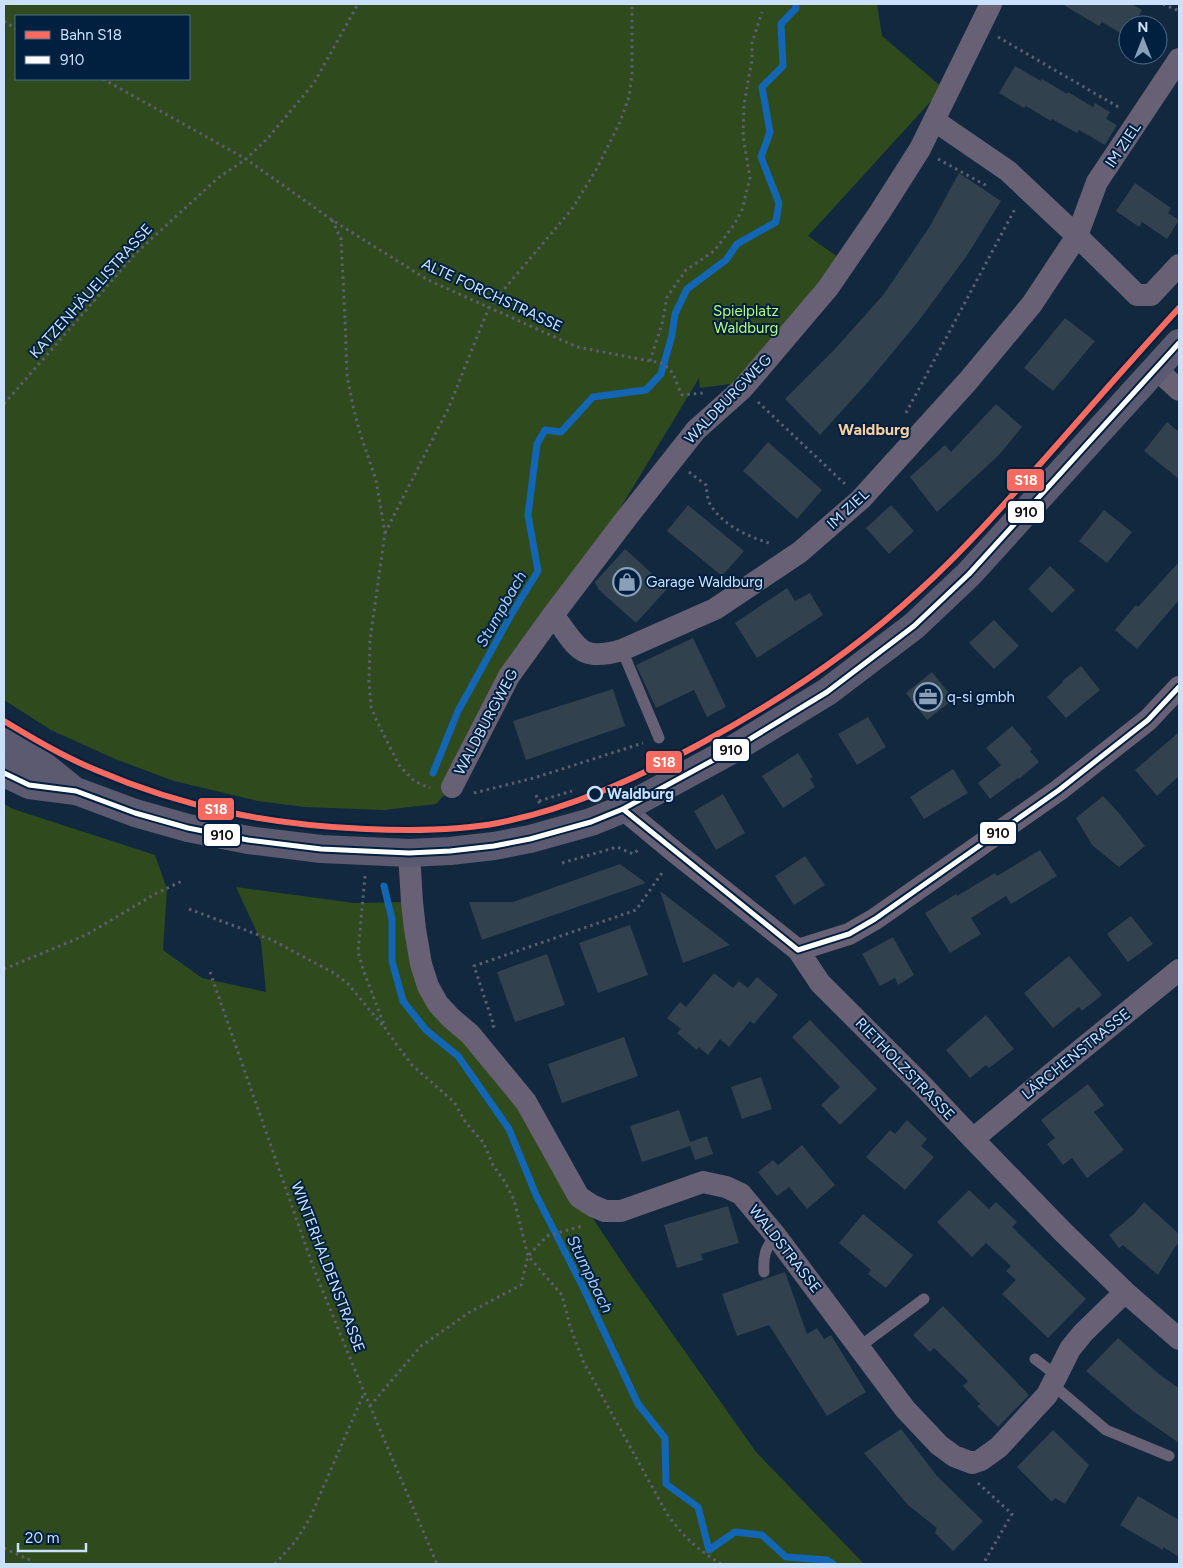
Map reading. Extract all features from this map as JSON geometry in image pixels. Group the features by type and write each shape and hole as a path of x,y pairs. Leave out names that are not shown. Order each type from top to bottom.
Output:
{"main road":[{"path":"4,772 29,785 76,792 163,821 248,840 321,849 409,853 476,848 530,840 584,824 623,809 732,750 826,692 914,626 969,574 1179,343"},
{"path":"4,742 39,762 76,792"}],"street":[{"name":"WALDBURGWEG","path":"452,787 509,676 553,615 696,430 743,388 828,288 920,149 991,4"},
{"name":"IM ZIEL","path":"553,615 575,645 589,654 606,655 622,650 715,609 800,552 861,499 968,381 1032,304 1078,236 1097,182 1140,120 1179,58"},
{"path":"935,121 1008,171 1078,236 1137,295 1151,295 1179,265"},
{"path":"1155,368 1179,390"},
{"path":"798,950 849,934 875,919 1059,790 1148,720 1179,687"},
{"name":"RIETHOLZSTRASSE","path":"623,809 798,950 820,983 921,1084 1063,1232 1125,1292 1179,1339"},
{"name":"WALDSTRASSE","path":"409,853 411,894 421,964 428,986 438,1004 470,1034 526,1102 579,1198 605,1211 621,1211 703,1182 741,1194 776,1236 906,1408 939,1445 954,1456 972,1463"},
{"name":"LÄRCHENSTRASSE","path":"972,1139 1179,970"},
{"path":"972,1463 981,1460 999,1447 1047,1395 1070,1349 1083,1333 1125,1292"}],"lane":[{"path":"622,650 659,738"},
{"path":"764,1272 763,1260 767,1247 776,1236"},
{"path":"859,1347 924,1300"},
{"path":"1035,1359 1060,1391 1106,1430 1169,1456"}],"path":[{"name":"KATZENHÄUELISTRASSE","path":"4,404 136,253 218,178 246,159 268,138 314,83 358,4"},
{"path":"385,533 449,407 489,307 572,209 596,170 620,122 629,97 632,74 632,4"},
{"path":"1163,4 1179,11"},
{"path":"650,361 662,324 667,297 686,270 714,251 734,225 742,210 750,178 743,136 744,104 752,60 752,43 762,12"},
{"path":"4,21 15,28"},
{"path":"980,27 1140,120"},
{"name":"ALTE FORCHSTRASSE","path":"105,80 246,159 332,220 428,280 577,347 661,363 670,368 676,377 677,386 682,395 724,392 743,388"},
{"path":"920,149 993,190"},
{"path":"902,421 1018,203"},
{"path":"332,220 341,239 347,376 352,406 376,480 385,533 370,640 369,681 372,706 375,717 399,765 414,781 434,790 452,787 469,795 534,778 659,738"},
{"path":"743,388 861,499"},
{"path":"673,460 706,485 709,503 726,522 751,537 774,544"},
{"path":"539,801 572,792"},
{"path":"536,795 541,808"},
{"path":"562,862 617,846 633,854"},
{"path":"470,1034 494,1026 474,966 636,910 676,853"},
{"path":"365,874 358,952 386,1030"},
{"path":"4,969 86,935 155,894 182,881"},
{"path":"189,909 272,940 334,973 348,984 412,1065 454,1102 466,1123 483,1142 493,1166 505,1182 514,1200 528,1256 562,1295 570,1326 583,1360 667,1514 676,1527 689,1540 721,1564"},
{"name":"WINTERHALDENSTRASSE","path":"210,972 315,1272 437,1564"},
{"path":"370,1406 421,1346 470,1312 521,1285 528,1256 547,1236 584,1226"},
{"path":"275,1564 295,1542 310,1518 364,1392"},
{"path":"972,1463 971,1477 1012,1514 983,1564"},
{"path":"4,1548 32,1562"}],"green space":[{"name":"Spielplatz Waldburg","path":"4,4 877,4 882,36 943,88 808,236 838,257 792,321 737,383 700,388 699,378 452,787 436,804 384,810 305,807 258,801 174,781 115,759 51,730 4,700"},
{"path":"4,804 13,809 155,855 167,889 163,950 202,978 266,992 261,941 236,887 354,903 412,902 421,964 626,1268 756,1452 864,1564 4,1564"}],"building":[{"path":"1062,4 1132,4 1142,10 1139,15 1118,15 1118,32 1102,22 1099,26"},
{"path":"1015,66 1067,94 1068,92 1093,107 1095,103 1110,112 1106,119 1117,125 1105,145 1079,130 1077,133 1052,119 1051,121 1026,106 1024,108 999,93"},
{"path":"959,173 1001,201 966,257 917,323 868,382 820,435 785,399 834,350 884,294 930,226"},
{"path":"1135,183 1171,208 1168,213 1179,220 1167,239 1142,222 1139,227 1116,211"},
{"path":"1065,318 1095,341 1053,391 1024,368"},
{"path":"996,404 1022,427 999,455 937,512 910,477 945,445 951,452"},
{"path":"1167,422 1179,432 1179,479 1144,451"},
{"path":"768,442 822,490 797,519 743,471"},
{"path":"688,505 744,551 722,576 667,531"},
{"path":"891,505 914,531 889,554 866,528"},
{"path":"1104,510 1132,532 1107,563 1079,541"},
{"path":"625,549 668,588 636,623 598,589 595,582"},
{"path":"1179,562 1179,600 1137,649 1115,630 1136,605 1138,607"},
{"path":"1050,566 1075,590 1052,613 1028,589"},
{"path":"787,588 795,601 810,593 823,615 757,658 735,623"},
{"path":"994,620 1019,646 994,669 969,643"},
{"path":"693,638 726,707 707,717 694,690 656,708 636,665"},
{"path":"1081,666 1100,690 1066,718 1047,697 1062,681"},
{"path":"932,672 954,699 927,720 906,693"},
{"path":"613,689 625,726 526,760 513,721"},
{"path":"868,717 886,747 857,765 838,734"},
{"path":"1012,726 1032,749 1030,751 1039,762 1019,779 990,799 978,783 1001,765 986,748"},
{"path":"1179,732 1179,776 1157,796 1135,770"},
{"path":"798,753 813,777 810,779 815,787 783,808 762,776"},
{"path":"953,769 968,793 924,819 910,797"},
{"path":"723,794 745,833 716,850 694,811"},
{"path":"1103,796 1145,846 1119,867 1092,845 1076,818"},
{"path":"1040,850 1057,876 1011,904 1006,896 971,918 981,934 950,953 925,913 995,873 997,876"},
{"path":"805,856 825,885 794,905 775,876"},
{"path":"620,864 646,883 482,940 469,902 513,902"},
{"path":"660,891 730,945 683,963"},
{"path":"1131,916 1153,944 1128,962 1107,934"},
{"path":"630,925 648,975 598,993 579,943"},
{"path":"893,937 914,975 898,985 895,978 880,986 862,954"},
{"path":"547,954 565,1005 515,1022 497,972"},
{"path":"1069,956 1102,995 1082,1011 1079,1007 1053,1028 1024,993"},
{"path":"714,973 733,988 739,981 748,988 757,977 778,995 754,1024 750,1021 729,1047 720,1039 708,1055 699,1047 697,1050 677,1033 681,1029 667,1018 680,1002 686,1007"},
{"path":"986,1015 1014,1049 989,1068 986,1065 970,1078 946,1050"},
{"path":"810,1020 877,1089 840,1125 821,1105 840,1087 792,1037"},
{"path":"624,1037 638,1076 562,1103 548,1064"},
{"path":"761,1077 772,1109 742,1119 731,1087"},
{"path":"1088,1084 1104,1105 1094,1112 1124,1150 1087,1178 1072,1158 1063,1165 1047,1144 1055,1138 1041,1120"},
{"path":"679,1110 690,1142 707,1136 713,1154 695,1160 690,1146 642,1162 630,1126"},
{"path":"907,1120 927,1139 921,1146 934,1157 905,1190 866,1157 890,1130 895,1134"},
{"path":"802,1145 835,1185 807,1209 789,1187 777,1196 758,1172 773,1160 778,1165"},
{"path":"969,1190 989,1209 996,1202 1017,1222 1012,1227 1086,1299 1048,1338 1002,1294 1016,1280 1006,1271 1011,1266 986,1243 972,1257 937,1222"},
{"path":"1144,1202 1179,1234 1179,1242 1158,1275 1123,1245 1119,1248 1109,1235 1134,1214"},
{"path":"728,1206 739,1243 701,1254 703,1260 677,1268 664,1225"},
{"path":"863,1214 913,1255 886,1288 868,1274 871,1270 839,1243"},
{"path":"785,1272 807,1334 817,1328 824,1339 831,1335 866,1392 827,1416 769,1325 737,1336 722,1294"},
{"path":"943,1306 1029,1395 998,1427 977,1406 980,1404 963,1386 968,1381 934,1348 930,1352 913,1335"},
{"path":"1118,1338 1160,1375 1179,1388 1179,1443 1133,1411 1086,1371"},
{"path":"901,1429 937,1476 983,1521 953,1551 935,1533 937,1528 908,1505 864,1453"},
{"path":"1053,1430 1089,1465 1065,1504 1055,1498 1052,1502 1017,1467"},
{"path":"1138,1496 1179,1520 1179,1557 1120,1525"}],"waterway":[{"name":"Stumpbach","path":"433,773 458,711 511,615 538,571 528,515 537,444 545,430 561,432 593,397 646,390 661,374 672,335 675,314 687,289 726,260 737,244 776,222 779,203 761,157 770,132 762,87 783,66 781,24 796,8 796,4"},
{"name":"Stumpbach","path":"384,886 392,919 392,961 403,1001 426,1030 458,1056 509,1129 536,1195 584,1289 638,1404 665,1438 666,1484 698,1507 709,1550 735,1532 762,1535 786,1557 827,1560 833,1564"}],"rail line":[{"name":"S18","path":"4,721 72,759 129,783 195,804 262,819 331,827 383,830 449,829 498,823 550,810 576,801 650,770 728,728 786,693 869,634 920,590 967,544 1179,308"}],"transit line":[{"name":"910","path":"4,773 29,785 76,791 135,813 188,828 248,840 321,849 409,853 450,851 494,846 530,839 591,822 623,809 732,750 827,692 914,626 969,574 1179,343"},
{"name":"910","path":"798,950 849,934 875,919 1059,790 1148,720 1179,687"},
{"name":"910","path":"623,809 798,950"}],"place":[{"name":"Garage Waldburg","path":"627,582"},
{"name":"q-si gmbh","path":"928,697"},
{"name":"Waldburg","path":"595,794"}],"district":[{"name":"Waldburg","path":"874,429"}]}
